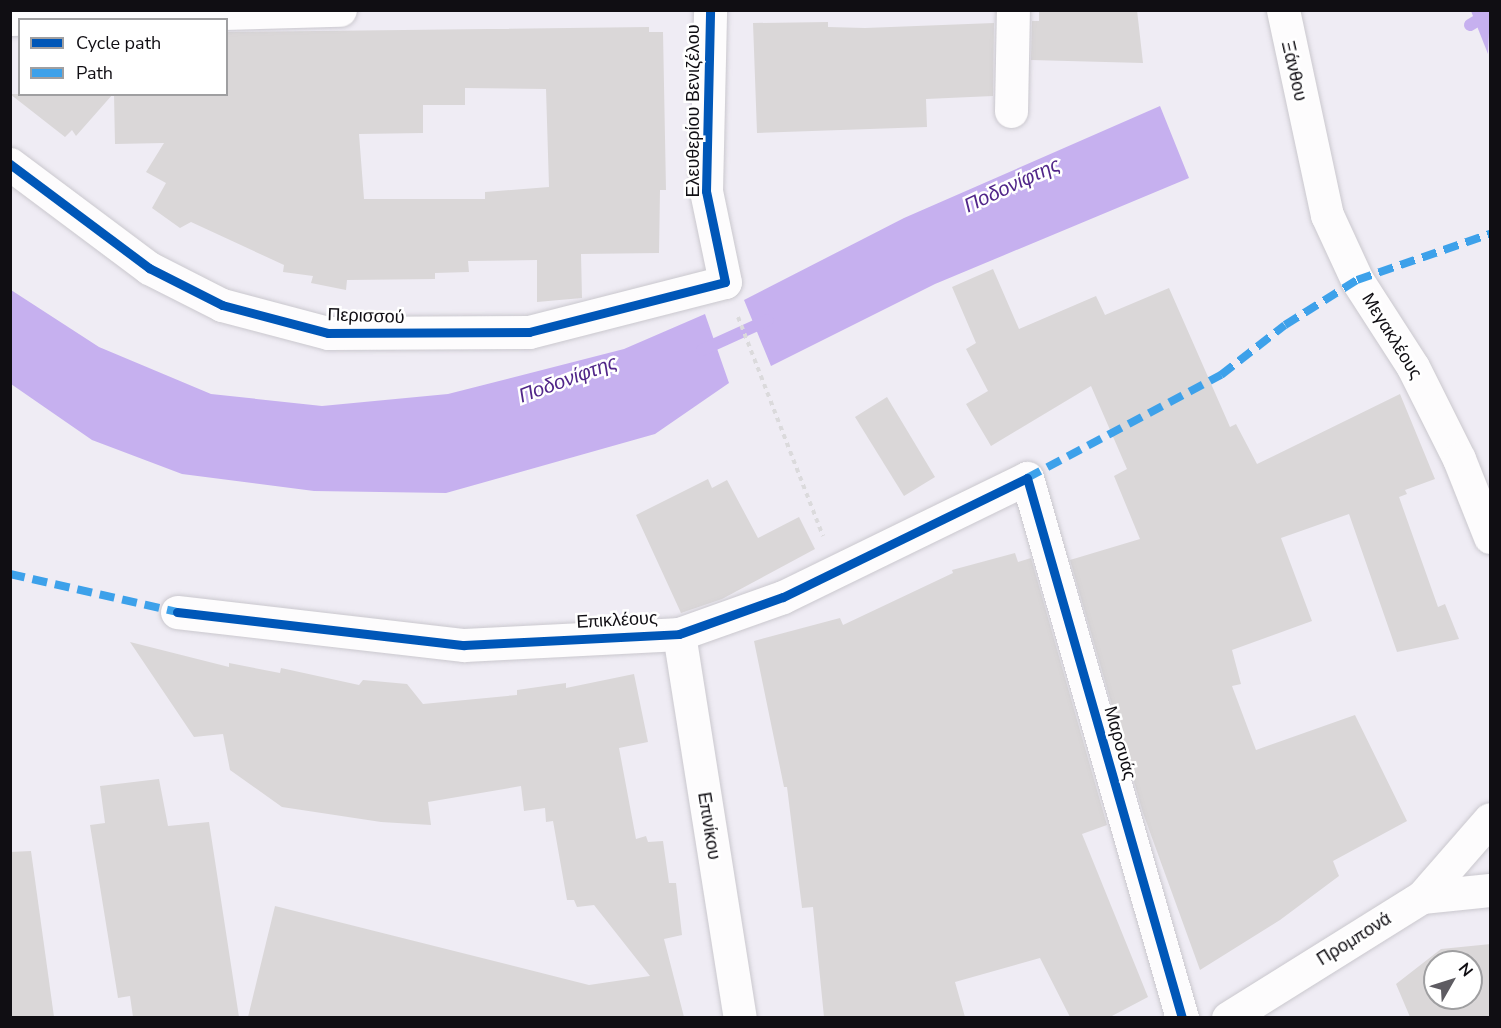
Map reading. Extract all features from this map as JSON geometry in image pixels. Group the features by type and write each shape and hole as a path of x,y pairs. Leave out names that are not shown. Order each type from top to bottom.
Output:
{"street":[{"path":"47,18 340,10"},
{"name":"Ελευθερίου Βενιζέλου","path":"710,10 705,191 725,282"},
{"path":"1011,111 1013,10"},
{"name":"Ξάνθου","path":"1283,10 1308,131"},
{"name":"Μεγακλέους","path":"1308,131 1327,215 1357,280 1413,367 1459,459 1491,537"},
{"name":"Περισσού","path":"10,164 149,268 222,305 328,333 529,332 725,282"},
{"name":"Επικλέους","path":"177,612 464,645 678,634 783,597 1027,478"},
{"name":"Μαρσυάς","path":"1027,478 1182,1017"},
{"name":"Επινίκου","path":"678,634 740,1017"},
{"path":"1422,897 1491,819"},
{"name":"Προμπονά","path":"1228,1017 1422,897 1491,890"}],"path":[{"path":"725,282 768,402 818,522"}],"water":[{"path":"1471,11 1490,11 1488,54"},
{"path":"1160,106 1189,178 935,284 771,366 744,300 904,218"},
{"path":"11,290 99,347 211,394 322,406 448,394 624,349 705,314 729,383 655,434 446,493 314,491 182,474 92,440 11,384"}],"building":[{"path":"1039,10 1137,10 1143,63 1031,60 1032,21 1039,21"},
{"path":"828,22 828,27 865,28 994,23 993,96 926,99 927,127 757,133 753,23"},
{"path":"649,27 649,32 663,32 666,190 660,190 659,253 581,254 582,298 537,302 537,260 468,261 469,272 435,273 435,279 347,280 346,290 311,283 313,276 283,272 284,265 191,222 180,228 152,208 166,183 146,172 164,143 115,144 114,96 228,96 228,32","holes":["465,88 546,89 549,187 485,192 485,199 364,199 359,134 423,133 423,105 465,105"]},
{"path":"10,94 18,94 18,96 111,96 76,136 72,130 65,137"},
{"path":"993,269 1019,329 1096,296 1105,315 1169,288 1230,427 1236,424 1257,464 1400,394 1435,479 1405,490 1407,494 1399,497 1438,607 1445,604 1459,639 1397,652 1349,514 1281,538 1312,621 1232,650 1241,684 1232,686 1256,750 1355,715 1407,821 1333,861 1339,876 1280,920 1200,970 1143,813 1070,560 1140,539 1114,476 1127,469 1091,386 991,446 966,404 988,391 966,349 976,343 952,287"},
{"path":"887,397 935,477 904,496 855,417"},
{"path":"708,479 712,488 727,480 758,538 799,517 815,549 722,599 681,613 636,515"},
{"path":"1015,553 1018,562 1031,558 1107,825 1082,834 1148,997 1110,1017 1070,1017 1040,958 955,982 965,1017 824,1017 813,907 802,908 787,787 784,787 754,641 840,618 843,625 953,573 952,570"},
{"path":"130,642 229,667 229,663 280,673 281,668 359,685 363,680 407,684 423,704 517,695 517,690 566,683 566,688 634,674 648,742 619,748 636,839 646,836 648,842 663,841 669,883 676,883 682,935 664,939 684,1017 248,1017 275,906 589,985 650,976 594,905 577,907 574,900 567,900 553,821 546,822 545,808 524,811 521,786 428,802 431,825 381,822 282,807 230,770 223,734 194,737"},
{"path":"159,779 168,826 209,822 239,1017 133,1017 130,996 118,998 90,825 105,823 100,786"},
{"path":"31,851 54,1017 10,1017 10,852"},
{"path":"1491,944 1491,1017 1410,1017 1396,984 1423,963 1423,1010 1483,1010 1483,950 1440,950"}],"waterway":[{"name":"Ποδονίφτης","path":"1470,25 1490,13"},
{"name":"Ποδονίφτης","path":"702,350 768,320"}],"marked path":[{"path":"1027,478 1221,375 1285,325 1357,280 1490,234"},
{"path":"10,574 177,612"}],"cycle path":[{"path":"10,164 149,268 222,305 328,333 529,332 725,282 706,191 710,10"},
{"path":"177,612 464,645 679,634 783,597 1027,478 1182,1018"}]}
